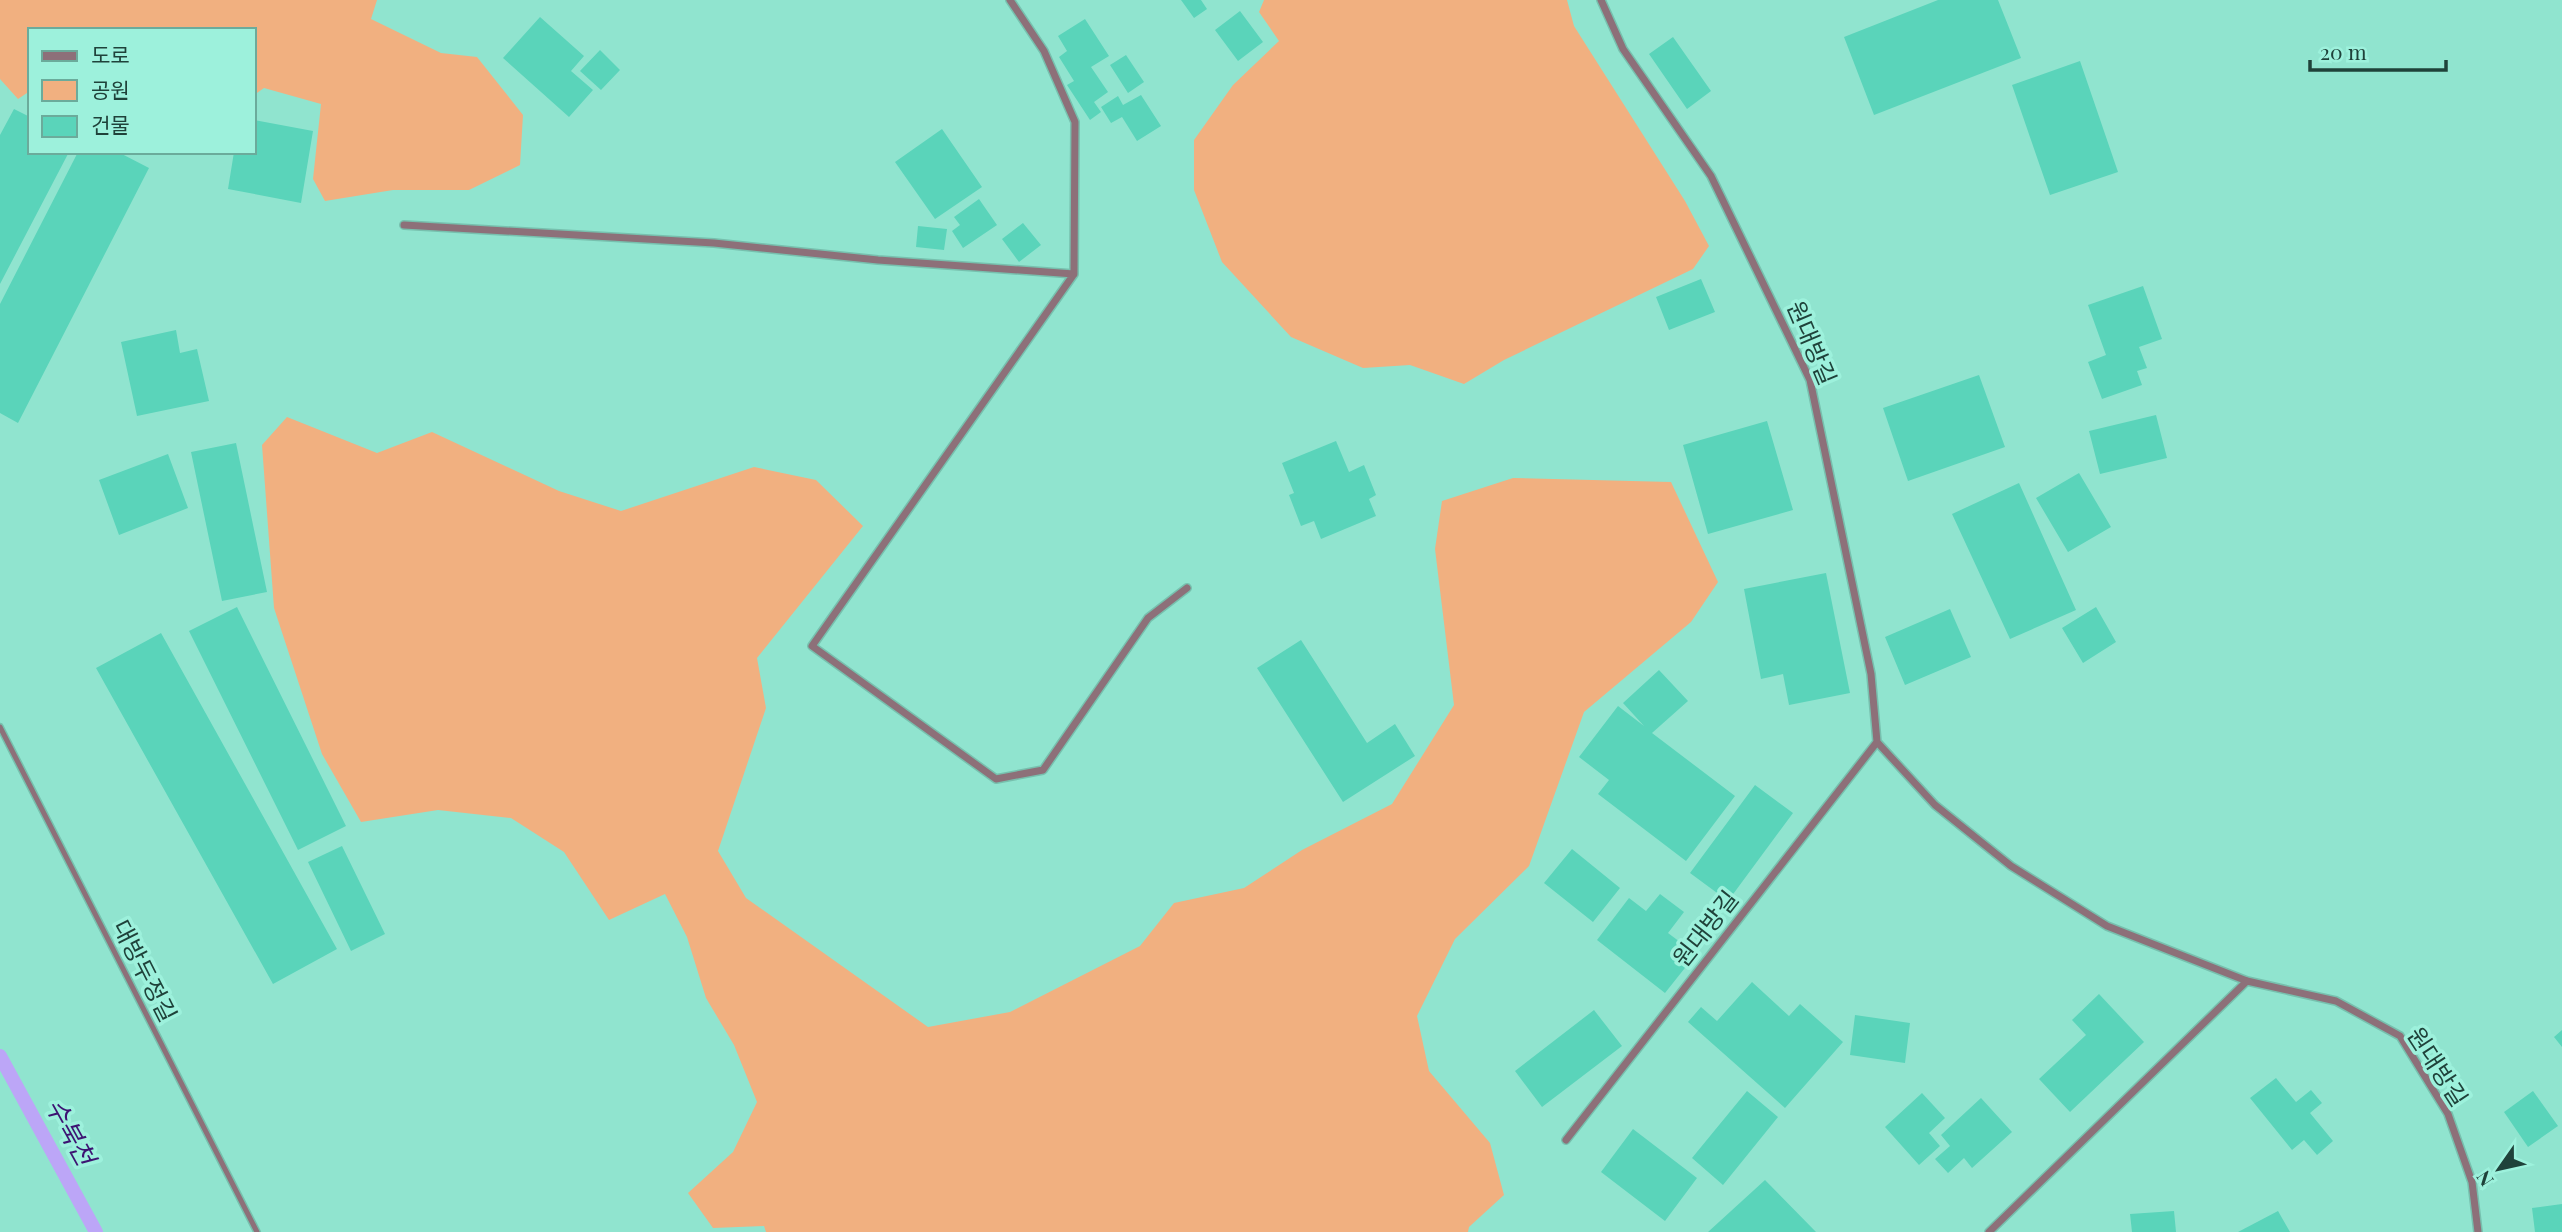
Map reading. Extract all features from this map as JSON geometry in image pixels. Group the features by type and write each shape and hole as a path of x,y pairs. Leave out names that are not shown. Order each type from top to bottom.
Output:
{"street":[{"path":"1010,0 1044,51 1075,121 1074,274 812,646 996,779 1043,770 1148,618 1187,588"},
{"name":"원대방길","path":"1601,0 1623,49 1711,176 1810,380 1871,674 1877,742 1934,805 2011,866 2107,926 2247,981 2336,1001 2400,1036 2448,1114 2472,1182 2478,1232"},
{"path":"404,225 714,243 878,260 1074,274"},
{"name":"원대방길","path":"1566,1140 1877,742"},
{"path":"1989,1232 2247,981"}],"lane":[{"name":"대방두정길","path":"0,727 257,1232"}],"green space":[{"path":"0,0 377,0 371,19 441,53 477,57 523,115 520,165 469,190 393,190 325,201 313,179 321,104 264,88 256,94 256,28 28,28 28,92 18,99 0,79"},
{"path":"1264,0 1567,0 1574,26 1685,201 1709,246 1693,269 1504,360 1464,384 1410,365 1363,368 1291,337 1222,262 1194,190 1194,140 1233,85 1279,41 1259,12"},
{"path":"287,417 377,453 432,432 559,491 621,511 754,467 816,480 863,526 757,658 766,708 718,851 746,898 928,1027 1010,1012 1140,946 1174,903 1244,888 1302,850 1392,804 1454,705 1435,549 1442,501 1513,478 1671,482 1718,582 1691,622 1584,712 1529,866 1455,939 1417,1016 1429,1071 1490,1143 1504,1195 1469,1227 1468,1232 766,1232 764,1226 713,1228 688,1193 733,1152 757,1102 734,1045 706,998 687,937 665,894 609,920 564,852 511,818 438,810 361,822 322,754 274,608 262,445"}],"building":[{"path":"1181,0 1201,0 1207,9 1194,18"},
{"path":"1938,0 1998,0 2021,58 1874,115 1844,37"},
{"path":"1240,11 1263,42 1238,61 1215,30"},
{"path":"540,17 584,56 571,71 593,90 569,117 503,58"},
{"path":"1085,19 1109,56 1091,67 1108,92 1094,102 1101,112 1090,120 1067,85 1074,81 1059,57 1067,51 1058,36"},
{"path":"1673,37 1711,91 1687,109 1649,54"},
{"path":"600,50 620,70 601,90 580,71"},
{"path":"1126,55 1144,82 1128,93 1110,65"},
{"path":"2080,61 2118,172 2050,195 2012,85"},
{"path":"1141,95 1161,126 1137,141 1122,117 1111,123 1101,107 1118,96 1123,105"},
{"path":"14,109 28,116 28,154 68,154 0,284 0,135"},
{"path":"256,120 313,131 301,203 228,189 234,154 256,154"},
{"path":"942,129 982,187 935,219 895,162"},
{"path":"77,154 122,154 149,168 18,423 0,413 0,304"},
{"path":"979,199 997,225 963,248 952,231 960,225 954,217"},
{"path":"1023,223 1041,245 1019,262 1002,239"},
{"path":"918,226 947,229 944,250 916,247"},
{"path":"1701,279 1715,312 1669,330 1656,297"},
{"path":"2143,286 2162,339 2139,347 2147,368 2137,371 2142,385 2102,399 2088,362 2106,355 2088,305"},
{"path":"176,330 180,353 197,349 209,401 137,416 121,342"},
{"path":"1979,375 2005,447 1908,481 1883,408"},
{"path":"2156,415 2167,458 2100,474 2089,431"},
{"path":"1767,421 1793,510 1708,534 1683,445"},
{"path":"1336,441 1349,472 1364,465 1376,495 1369,499 1376,516 1321,539 1314,521 1301,526 1289,495 1294,493 1282,463"},
{"path":"236,443 267,592 222,601 191,452"},
{"path":"168,454 188,508 119,535 99,480"},
{"path":"2079,473 2111,527 2068,552 2036,498"},
{"path":"2019,483 2076,610 2010,639 1952,514"},
{"path":"1826,573 1850,693 1789,705 1783,674 1761,679 1744,589"},
{"path":"237,607 346,826 298,850 189,631"},
{"path":"2096,607 2116,642 2083,663 2062,628"},
{"path":"1950,609 1971,657 1905,685 1885,637"},
{"path":"161,633 337,949 273,984 96,668"},
{"path":"1301,640 1367,743 1395,724 1415,756 1343,802 1257,668"},
{"path":"1659,670 1688,701 1652,733 1735,796 1686,861 1598,794 1609,780 1579,757 1618,706 1644,726 1623,703"},
{"path":"1755,785 1793,813 1728,901 1690,873"},
{"path":"342,846 385,934 351,951 308,862"},
{"path":"1572,849 1620,888 1593,922 1544,883"},
{"path":"1660,894 1684,912 1668,933 1696,954 1665,993 1597,940 1629,898 1646,911"},
{"path":"1752,982 1789,1016 1800,1004 1843,1042 1785,1108 1688,1022 1701,1007 1717,1021"},
{"path":"2099,994 2144,1042 2070,1112 2039,1079 2086,1035 2072,1020"},
{"path":"1594,1010 1622,1046 1542,1107 1515,1071"},
{"path":"1855,1015 1910,1023 1905,1063 1850,1055"},
{"path":"2562,1030 2562,1047 2554,1037"},
{"path":"2276,1078 2296,1102 2311,1090 2322,1103 2310,1113 2333,1141 2317,1155 2304,1140 2292,1150 2250,1098"},
{"path":"1747,1091 1778,1117 1723,1185 1692,1158"},
{"path":"2533,1091 2558,1126 2528,1147 2504,1112"},
{"path":"1922,1093 1945,1118 1929,1133 1940,1146 1919,1165 1885,1127"},
{"path":"1981,1098 2012,1132 1972,1168 1964,1158 1948,1173 1935,1159 1950,1146 1941,1135"},
{"path":"1633,1129 1697,1178 1665,1221 1601,1172"},
{"path":"1765,1180 1816,1232 1708,1232"},
{"path":"2562,1204 2562,1232 2535,1232 2532,1208"},
{"path":"2174,1211 2176,1232 2132,1232 2130,1214"},
{"path":"2278,1211 2290,1232 2238,1232"}],"waterway":[{"name":"수북천","path":"0,1056 96,1232"}]}
